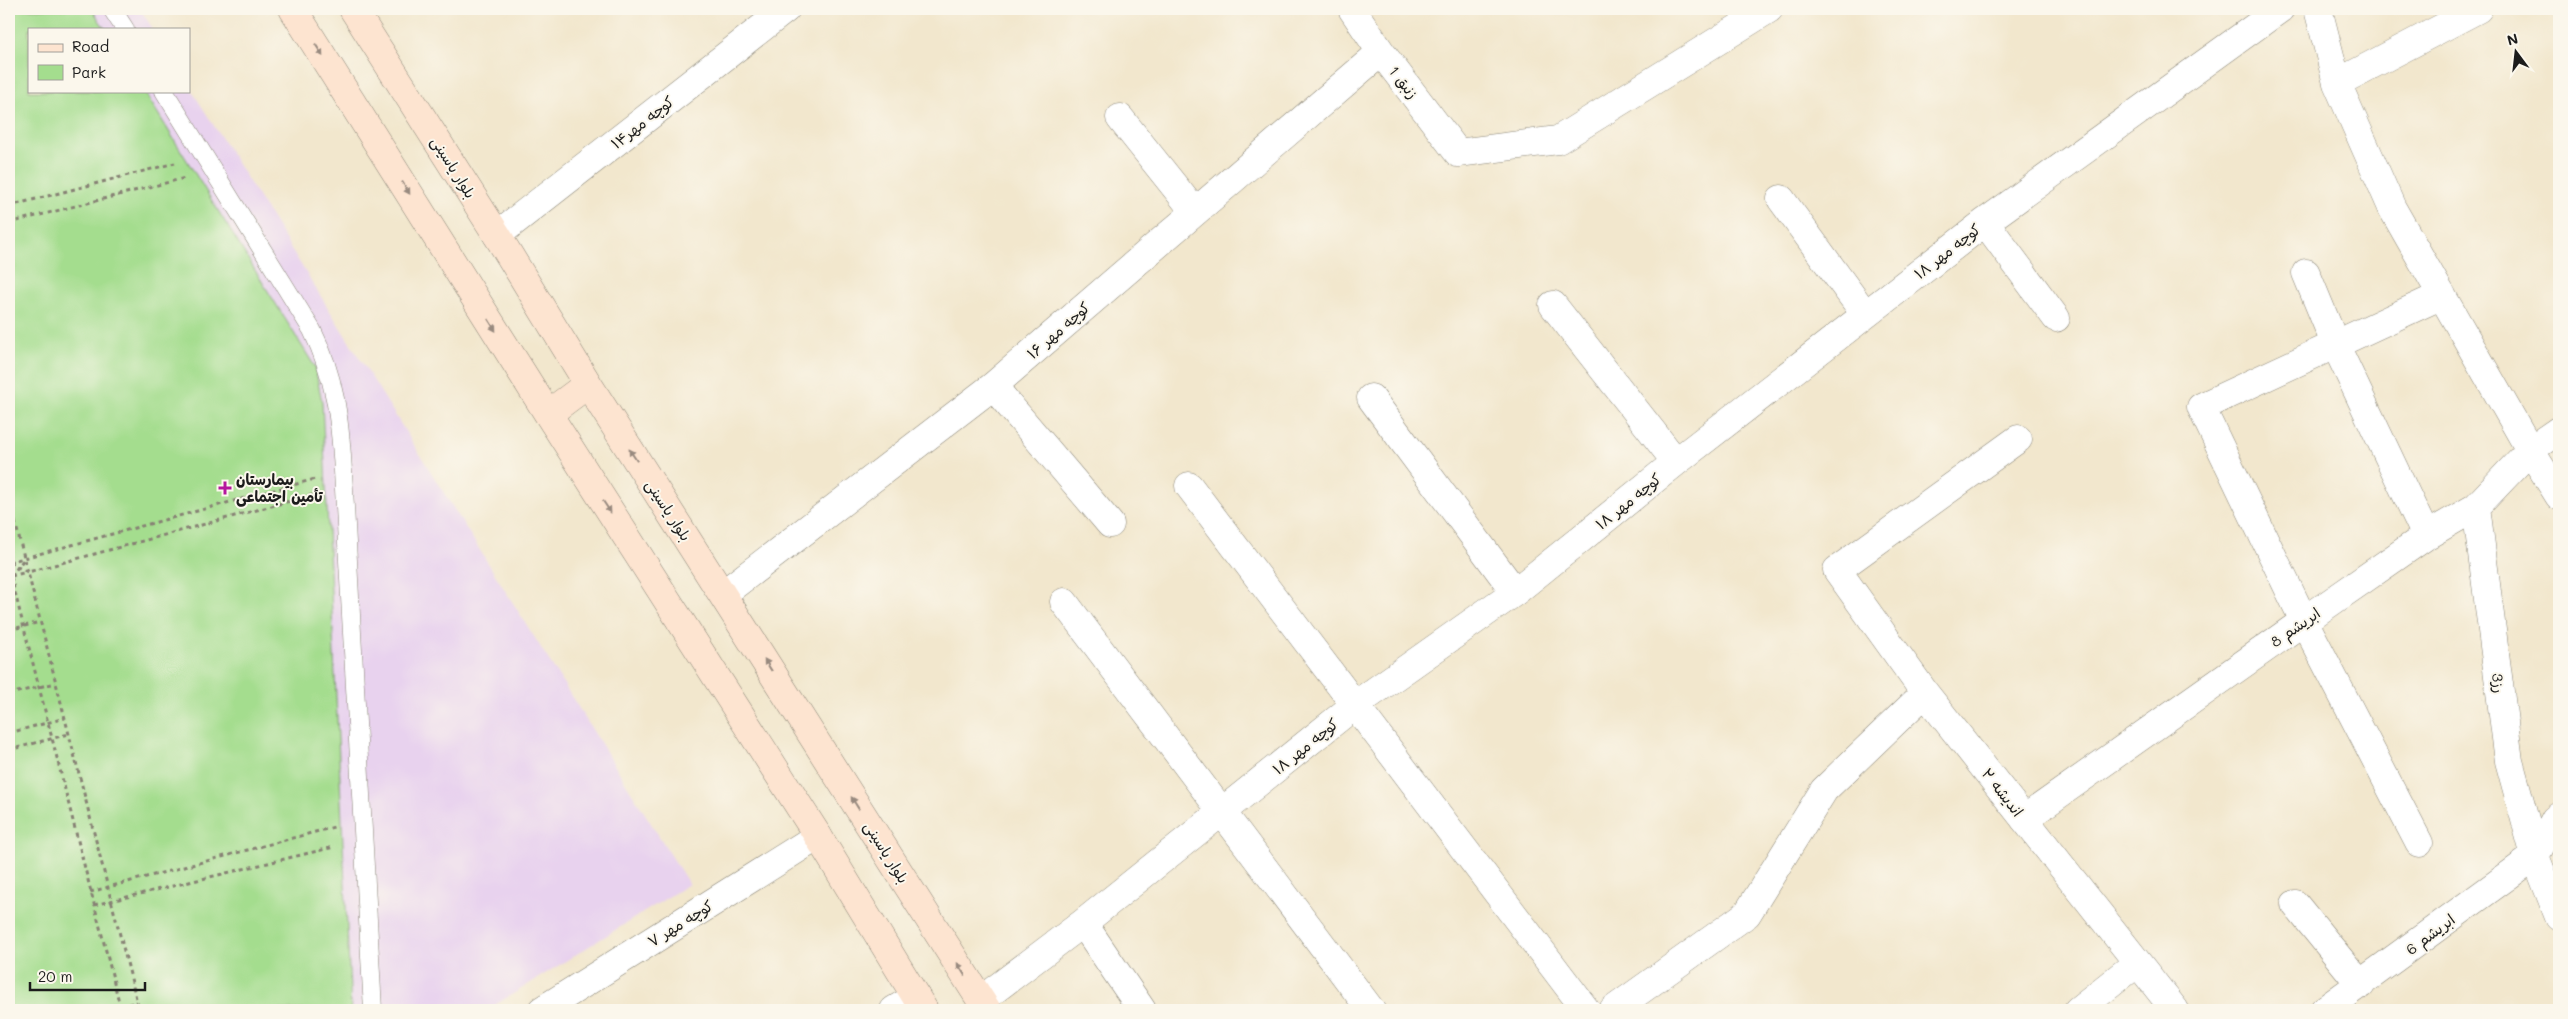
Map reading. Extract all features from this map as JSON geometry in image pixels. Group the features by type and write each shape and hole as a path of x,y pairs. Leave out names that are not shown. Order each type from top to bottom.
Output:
{"main road":[{"path":"293,9 548,414 818,836 911,1006"},
{"name":"بلوار یاسینی","path":"354,9 497,235 588,384 984,1005"},
{"path":"548,414 588,384"}],"street":[{"name":"کوچه مهر۱۴","path":"497,235 786,9"},
{"name":"زنبق 1","path":"1352,9 1381,52 1458,153 1558,140 1769,9"},
{"name":"کوچه مهر ۱۸","path":"984,1005 1083,923 1355,705 1515,592 1676,462 1985,222 2280,9"},
{"path":"2318,9 2337,83 2392,208 2530,450 2559,496"},
{"path":"2337,83 2478,9"},
{"name":"کوچه مهر ۱۶","path":"722,594 993,386 1381,52"},
{"path":"1120,118 1195,212"},
{"path":"1781,199 1865,314"},
{"path":"1985,222 2056,318"},
{"path":"2306,273 2336,346 2426,536"},
{"path":"2419,843 2304,621 2201,407 2336,346 2442,295"},
{"path":"1553,305 1676,462"},
{"path":"993,386 1110,524"},
{"path":"1371,398 1515,592"},
{"name":"ابریشم 8","path":"2024,819 2426,536 2476,507 2530,450 2559,430"},
{"name":"اندیشه ۲","path":"2018,440 1838,570 1924,693 2175,1010"},
{"path":"1189,486 1586,1010"},
{"name":"رز3","path":"2476,507 2509,761 2535,856 2559,917"},
{"path":"1064,602 1371,1010"},
{"path":"1613,1010 1746,914 1824,790 1924,693"},
{"path":"2535,856 2555,819 2559,816"},
{"name":"کوچه مهر ۷","path":"542,1010 818,836"},
{"name":"ابریشم 6","path":"2324,1010 2361,985 2535,856"},
{"path":"2295,904 2361,985"},
{"path":"1083,923 1142,1010"},
{"path":"2078,1010 2137,963"}],"lane":[{"path":"112,9 124,28"},
{"path":"165,92 312,330 325,357 333,382 341,428 373,1010"}],"path":[{"path":"9,206 208,163"},
{"path":"9,223 208,163"},
{"path":"9,563 344,479"},
{"path":"10,577 344,479"},
{"path":"9,498 139,1010"},
{"path":"10,577 24,559"},
{"path":"9,563 28,572"},
{"path":"9,570 120,1008"},
{"path":"9,630 40,622"},
{"path":"9,694 56,683"},
{"path":"9,733 65,718"},
{"path":"9,750 69,734"},
{"path":"90,892 363,820"},
{"path":"94,905 364,840"},
{"path":"105,1010 120,1008 137,1002"}],"shaded area":[{"name":"بیمارستان تأمین اجتماعی","path":"9,9 140,9 152,28 28,28 28,92 190,92 190,88 689,884 487,1010 9,1010"}],"green space":[{"name":"بیمارستان تأمین اجتماعی","path":"9,9 92,9 104,28 28,28 28,92 145,92 315,367 322,402 351,1010 119,1010 117,1003 89,1010 9,1010"}],"place":[{"name":"بیمارستان تأمین اجتماعی","path":"225,488"}]}
